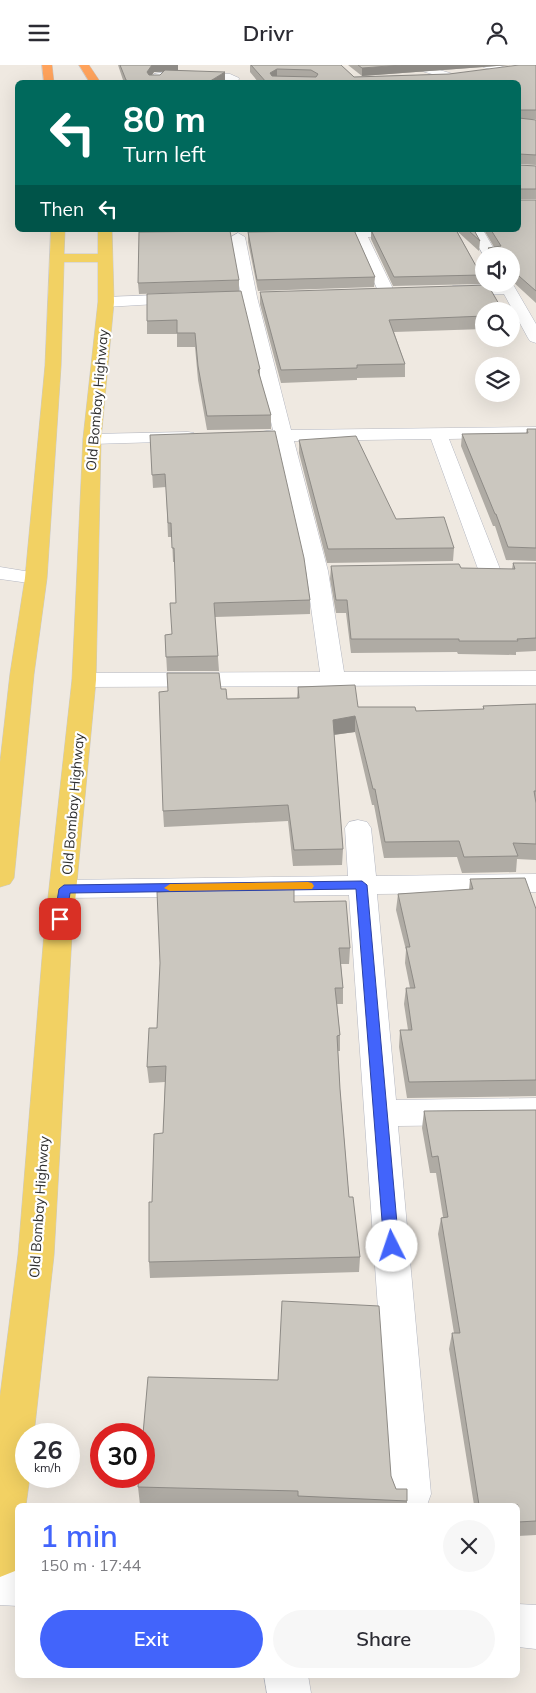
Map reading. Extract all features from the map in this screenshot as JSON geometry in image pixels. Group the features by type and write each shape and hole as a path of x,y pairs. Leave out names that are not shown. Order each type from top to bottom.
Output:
{"highway":[{"path":"46,65 48,80"},
{"path":"84,65 94,80"}],"main road":[{"path":"0,878 4,802 36,578 53,366 58,232"},
{"name":"Old Bombay Highway","path":"0,1555 36,1255 58,934 84,681 92,439 106,301 105,232"},
{"path":"57,258 105,258"}],"street":[{"path":"412,65 454,76 419,78"},
{"path":"478,74 512,70 487,65"},
{"path":"156,80 158,76 162,75 230,77 234,78 233,80"},
{"path":"359,232 388,293"},
{"path":"477,232 486,247"},
{"path":"238,237 240,297 326,571 333,679"},
{"path":"434,291 475,288"},
{"path":"368,293 406,292"},
{"path":"510,292 536,338"},
{"path":"240,297 269,296"},
{"path":"106,301 203,299"},
{"path":"245,436 536,432"},
{"path":"438,433 489,569"},
{"path":"92,439 207,437"},
{"path":"0,573 36,578"},
{"path":"84,681 536,678"},
{"path":"358,828 411,1494"},
{"path":"64,889 536,883"},
{"path":"381,1113 536,1111"},
{"path":"0,1583 15,1585"},
{"path":"520,1626 536,1627"},
{"path":"286,1678 289,1693"}],"building":[{"path":"120,65 152,65 147,72 149,75 160,75 165,70 225,72 212,80 126,80"},
{"path":"251,65 341,65 354,77 449,74 519,65 536,65 536,110 521,110 521,80 264,80","holes":["277,69 311,70 318,74 316,77 272,76 270,73"]},
{"path":"358,65 402,65 362,68"},
{"path":"521,118 536,120 536,155 521,154"},
{"path":"521,165 536,166 536,189 521,189"},
{"path":"521,200 536,200 536,291 520,277 520,247 494,247 501,246 492,232 521,232"},
{"path":"139,232 230,232 239,280 138,283"},
{"path":"248,232 355,232 375,277 257,280"},
{"path":"372,232 457,232 475,264 475,275 394,277"},
{"path":"470,232 475,232 480,241"},
{"path":"475,285 475,292 492,292 498,302 475,302 475,316 389,320 405,364 357,365 357,368 281,370 260,292"},
{"path":"241,291 260,369 258,370 271,415 207,416 198,366 195,333 177,333 177,320 147,321 147,294"},
{"path":"527,429 536,429 536,548 508,547 462,434 528,433"},
{"path":"275,431 304,558 310,600 214,603 218,656 166,657 165,635 172,634 170,603 176,603 174,548 172,548 171,523 168,523 165,474 152,475 150,435"},
{"path":"356,436 396,519 444,517 454,548 328,549 299,440"},
{"path":"513,563 536,563 536,638 517,639 518,641 351,639 347,600 336,600 331,566 459,564 461,568 515,569"},
{"path":"167,673 219,673 221,689 226,689 227,699 299,698 298,687 355,685 358,707 415,707 416,711 484,709 483,706 536,704 536,791 534,791 536,803 536,844 513,843 518,856 464,857 459,841 385,842 375,789 373,789 355,716 333,720 343,849 294,850 288,805 163,811 159,692 168,691"},
{"path":"525,878 536,909 536,1080 409,1082 400,1030 412,1030 406,988 415,988 406,947 410,947 398,894 473,889 470,879"},
{"path":"235,886 294,886 294,902 346,901 350,948 339,948 343,988 335,988 340,1035 337,1036 349,1197 353,1197 360,1257 149,1262 149,1202 152,1202 154,1134 163,1133 166,1066 147,1067 149,1028 157,1028 160,963 157,892 235,888"},
{"path":"536,1110 536,1521 520,1522 520,1503 479,1503 452,1333 460,1333 441,1218 448,1217 438,1156 432,1157 424,1111"},
{"path":"282,1301 379,1306 391,1476 396,1489 407,1489 407,1501 298,1496 298,1491 155,1487 155,1423 144,1423 148,1377 278,1380"}],"slow traffic":[{"path":"170,888 308,886"}],"route":[{"path":"60,919 64,889 362,885 392,1246"}]}
